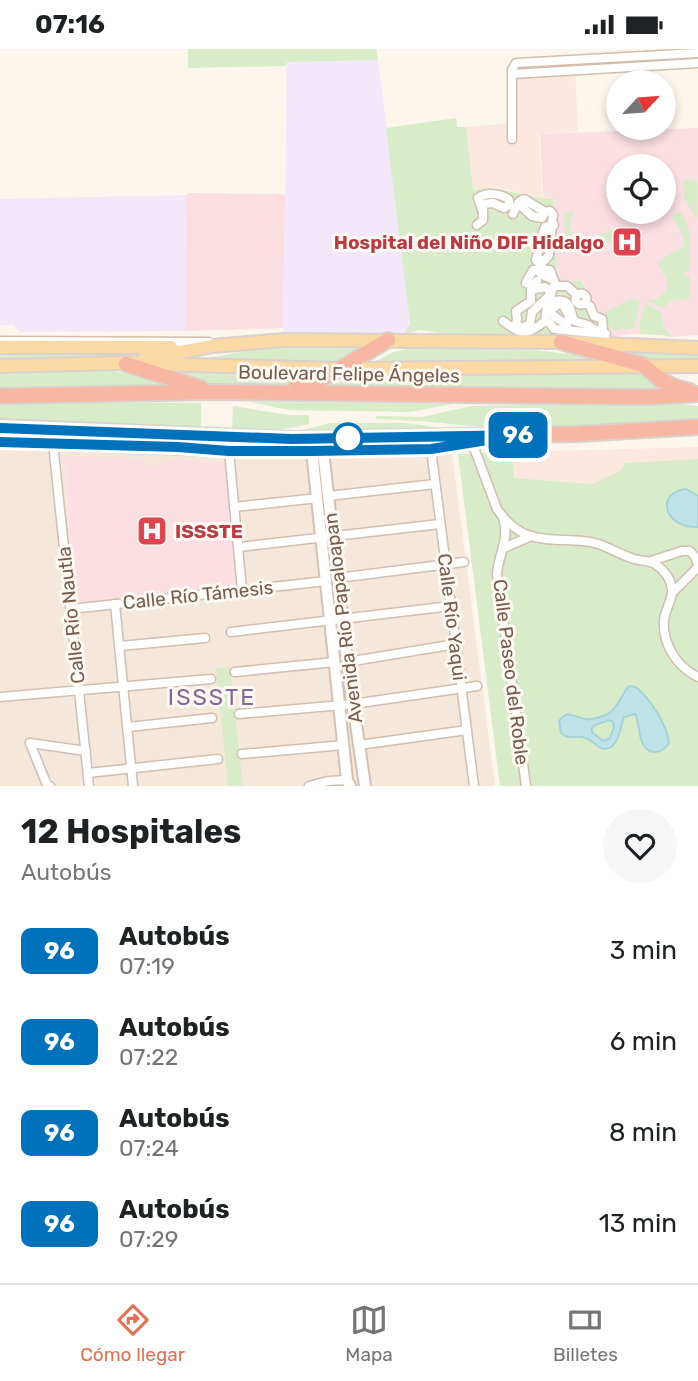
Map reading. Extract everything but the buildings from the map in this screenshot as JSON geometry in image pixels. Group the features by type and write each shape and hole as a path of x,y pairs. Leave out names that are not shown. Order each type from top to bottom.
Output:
{"highway":[{"path":"244,392 316,383 388,340"},
{"path":"561,342 643,365 661,380 698,393"},
{"path":"121,363 212,392"},
{"name":"Boulevard Felipe Ángeles","path":"0,396 244,392 634,397 698,393"},
{"path":"0,428 292,439 475,439 698,428"}],"main road":[{"path":"0,347 98,349 213,346 261,341 388,340 561,342 698,348"},
{"path":"121,363 213,346"},
{"path":"1,366 121,363 342,369 698,366"},
{"path":"103,438 131,432"},
{"path":"0,434 103,438 229,451 431,449 475,439"},
{"path":"0,442 178,447"}],"street":[{"path":"512,139 513,74 516,63 698,53"},
{"path":"641,67 642,56"},
{"path":"513,74 698,63"},
{"path":"477,225 483,221 479,209 486,203 514,208 524,199 545,212 553,213 554,225 543,230 536,260 545,270 550,270 551,297 545,321 534,331 527,332 511,328 503,321"},
{"path":"537,281 534,285 526,283 537,269 551,297"},
{"path":"551,297 530,316 530,324 522,328 516,324 516,311 531,301 531,290 545,287 551,297 567,302 573,310 574,321 588,324 597,331 603,328 602,320 594,316 590,306 584,303 585,295 582,293 577,295 567,286 551,297"},
{"path":"545,321 554,329 606,334"},
{"path":"0,341 261,341"},
{"path":"475,439 493,500 503,517 531,536 553,541 591,542 637,560 651,561 690,551 696,558 698,567 673,592 664,621 664,637 681,666 698,677"},
{"name":"Calle Río Nautla","path":"53,443 89,786"},
{"name":"Calle Río Yaqui","path":"431,449 474,786"},
{"path":"229,451 243,590"},
{"name":"Avenida Río Papaloapan","path":"318,451 328,537 338,578 365,786"},
{"path":"234,507 435,484"},
{"name":"Calle Paseo del Roble","path":"503,517 506,528 504,548 498,562 497,574 526,786"},
{"path":"239,547 440,524"},
{"path":"504,548 531,536"},
{"name":"Avenida Río Papaloapan","path":"328,537 326,582 349,783"},
{"path":"651,561 663,569 673,592"},
{"path":"338,578 464,562"},
{"name":"Calle Río Támesis","path":"71,609 326,582"},
{"path":"115,604 133,786"},
{"path":"231,632 451,606"},
{"path":"120,646 205,638"},
{"path":"347,662 456,645"},
{"path":"235,672 335,662"},
{"path":"0,697 211,679"},
{"path":"239,714 353,704 477,686"},
{"path":"128,727 212,718"},
{"path":"359,745 467,730"},
{"path":"50,786 47,785 30,743 86,751"},
{"path":"242,754 344,745"},
{"path":"88,773 218,759"},
{"path":"309,786 328,781 349,783"}],"shaded area":[{"path":"378,60 402,250 408,329 402,339 283,343 287,62"},
{"path":"575,69 578,132 539,134 542,198 491,187 472,191 466,127 512,123 512,74"},
{"name":"Hospital del Niño DIF Hidalgo","path":"698,128 698,335 669,337 658,334 628,334 611,338 582,280 564,281 557,273 554,198 543,197 540,134 606,131 606,140 676,140 676,129"},
{"path":"186,195 185,331 20,332 13,325 0,325 0,199"},
{"path":"186,195 285,196 283,328 185,331"},
{"path":"698,447 698,459 625,463 621,470 593,484 514,478 513,452"},
{"name":"ISSSTE","path":"0,448 177,456 452,453 495,786 0,786"},
{"name":"ISSSTE","path":"65,456 141,459 145,465 162,466 170,460 228,462 239,588 78,605 70,540"}],"green space":[{"path":"188,49 376,49 378,60 287,62 286,66 188,68"},
{"path":"456,118 457,127 466,127 473,190 494,189 554,198 557,273 564,282 581,280 611,338 596,339 581,335 448,334 420,330 408,333 407,339 402,339 410,323 386,128"},
{"path":"683,179 697,180 697,220 684,198"},
{"path":"572,210 574,215 570,218 572,225 569,227 573,242 577,245 620,226 624,235 591,251 583,248 581,253 565,246 564,214"},
{"path":"681,211 689,229 689,270 685,272 685,276 690,277 689,299 671,301 663,308 647,301 653,301 667,288 657,262 684,246 684,239 676,224 676,214"},
{"path":"634,298 640,301 634,329 611,330 604,317 605,312"},
{"path":"645,304 661,311 663,326 672,336 640,334"},
{"path":"0,344 173,352 120,361 0,360"},
{"path":"418,347 533,350 612,359 612,363 373,363 393,352"},
{"path":"263,348 370,349 355,363 174,364"},
{"path":"620,349 698,353 698,364 653,361 620,352"},
{"path":"150,369 332,374 301,388 210,388"},
{"path":"0,371 114,371 143,376 193,391 0,393"},
{"path":"641,374 680,392 315,391 355,376"},
{"path":"0,402 201,403 201,429 0,421"},
{"path":"251,402 453,404 410,412 289,410"},
{"path":"667,402 698,406 698,422 490,428 376,419 376,416 422,417 472,406"},
{"path":"233,406 289,415 309,415 309,424 274,431 232,429"},
{"path":"330,423 405,423 453,429 293,433"},
{"path":"513,452 514,478 593,484 621,470 625,463 698,459 698,786 500,786 458,454"},
{"path":"230,667 243,786 228,786 216,668"}],"water":[{"path":"686,489 698,496 698,527 678,522 671,517 668,510 670,497"},
{"path":"629,686 636,687 657,712 668,736 669,743 663,749 655,752 645,748 635,714 624,717 615,743 607,749 586,738 567,737 561,733 559,721 565,715 587,719 606,715","holes":["609,720 613,722 610,738 603,741 592,732 595,725"]}],"bus line":[{"name":"96","path":"0,428 292,439 519,435 431,449 312,451 229,451 0,442"}],"place":[{"name":"Hospital del Niño DIF Hidalgo","path":"627,242"},
{"name":"ISSSTE","path":"152,531"}],"district":[{"name":"ISSSTE","path":"212,697"}]}
